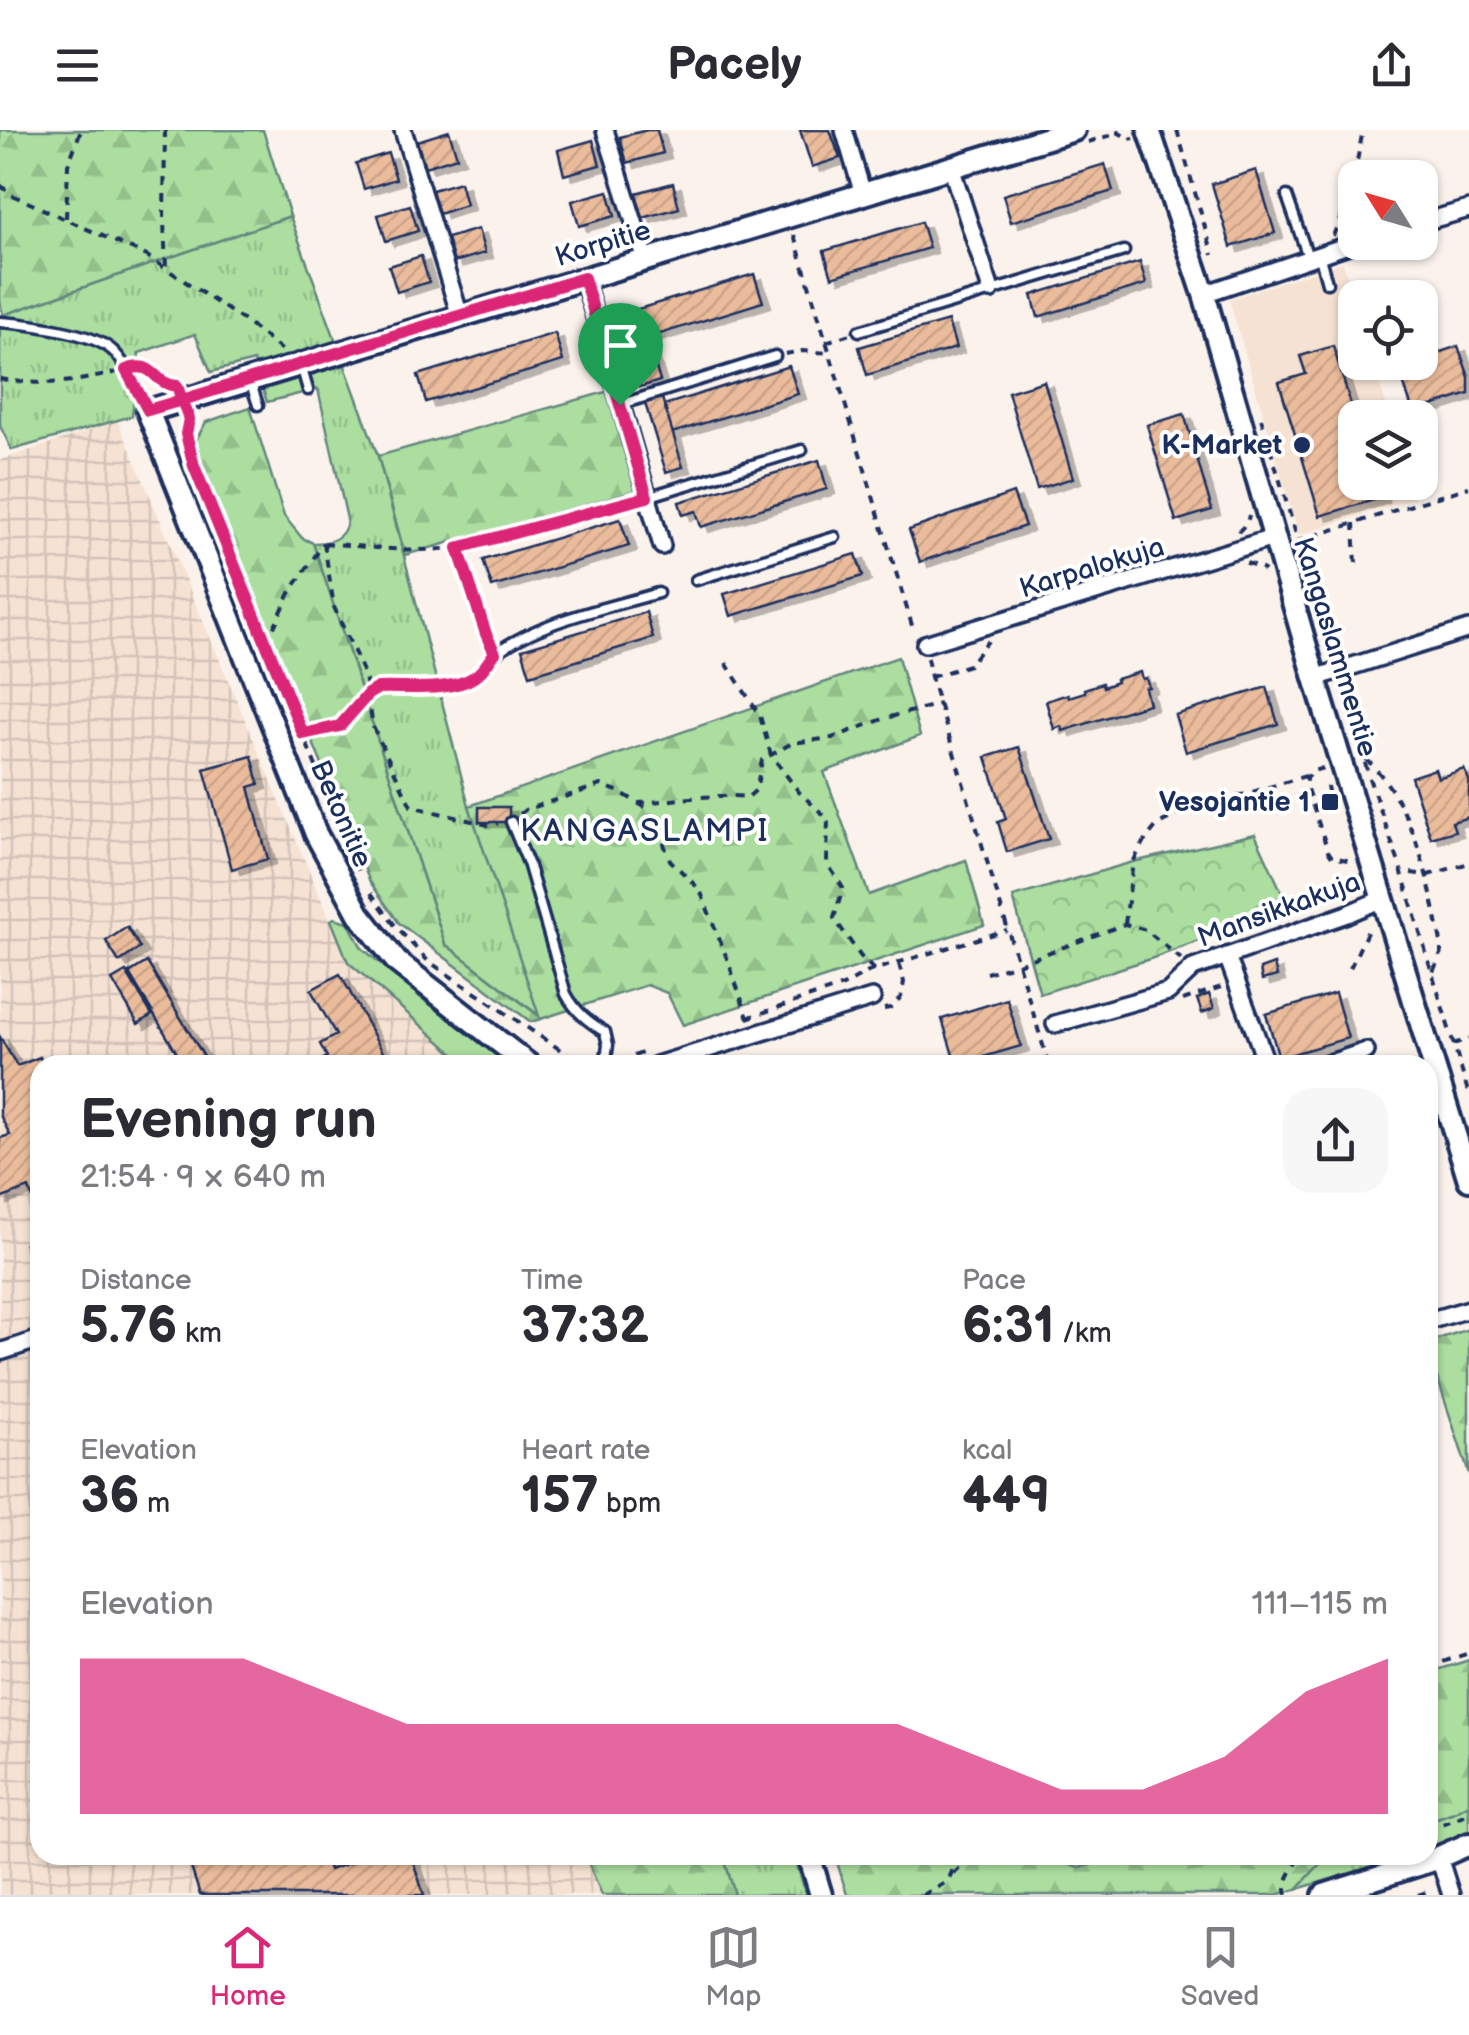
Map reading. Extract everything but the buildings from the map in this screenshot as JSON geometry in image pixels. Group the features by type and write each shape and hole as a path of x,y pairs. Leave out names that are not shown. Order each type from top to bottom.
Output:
{"street":[{"path":"403,130 460,316"},
{"path":"605,130 646,260"},
{"path":"844,130 863,194"},
{"name":"Korpitie","path":"148,410 249,380 294,359 460,316 951,167 1026,137 1074,130"},
{"name":"Kangaslammentie","path":"1150,130 1204,294 1273,538 1430,1055"},
{"path":"951,167 992,290"},
{"path":"1438,218 1469,208"},
{"path":"1204,294 1338,248"},
{"path":"584,278 662,546"},
{"name":"Betonitie","path":"148,410 316,834 359,914 397,962 516,1055"},
{"name":"Karpalokuja","path":"924,644 1273,538"},
{"path":"1315,678 1469,629"},
{"name":"Mansikkakuja","path":"1055,1024 1168,992 1193,968 1230,964 1382,899"},
{"path":"1230,964 1262,1055"},
{"path":"689,1055 872,998"},
{"path":"1352,1055 1366,1050"},
{"name":"Kangaslammentie","path":"1438,1080 1469,1180"},
{"path":"1438,1318 1469,1309"},
{"path":"0,1352 30,1342"},
{"path":"1452,1895 1440,1857 1469,1844"},
{"path":"812,1865 821,1895"},
{"path":"1324,1895 1416,1865"}],"lane":[{"path":"1287,196 1319,254 1328,283"},
{"path":"860,331 1124,251"},
{"path":"0,322 91,338 114,351 148,410"},
{"path":"620,405 775,356"},
{"path":"294,359 308,390"},
{"path":"249,380 258,404"},
{"path":"485,541 802,450"},
{"path":"696,580 834,537"},
{"path":"493,654 515,638 539,629 658,593"},
{"path":"511,822 528,864 566,994 587,1021 605,1032 607,1055"}],"path":[{"path":"66,219 68,165 81,130"},
{"path":"164,130 166,268"},
{"path":"1118,130 1130,139"},
{"path":"1178,130 1212,254"},
{"path":"1319,254 1351,192 1363,130"},
{"path":"0,185 12,195 147,256 294,359"},
{"path":"826,342 860,331"},
{"path":"775,356 830,353"},
{"path":"0,379 50,385 138,366 177,386 189,419 186,434 194,466 364,885 428,961 568,1055"},
{"path":"1262,420 1340,670 1368,778 1400,862 1469,1095"},
{"path":"1298,541 1469,487"},
{"path":"1354,524 1356,564"},
{"path":"324,542 412,551 458,548 485,541"},
{"path":"266,643 291,590 324,542"},
{"path":"324,542 334,607 365,676 373,727 410,806 488,825 511,822 525,810 600,786 620,792 646,808 670,860 700,890 748,1018 843,986 874,970 1008,930"},
{"path":"303,734 340,726 378,688 439,686 471,680 484,670 493,654 458,548"},
{"path":"1245,563 1260,567 1271,579 1308,567"},
{"path":"931,677 969,664 989,640"},
{"path":"726,663 760,716 770,754 799,792 828,819 828,862 843,888 834,918 860,957 874,970"},
{"path":"638,803 725,794 748,797 756,790 762,760 792,743 832,738 940,704"},
{"path":"1364,756 1397,800 1428,876 1441,942 1441,954 1432,974"},
{"path":"1323,768 1306,778 1306,786 1328,851 1332,857 1352,861"},
{"path":"1125,924 1133,862 1158,824 1310,774"},
{"path":"1411,873 1428,876 1469,862"},
{"path":"1357,926 1390,926 1417,920"},
{"path":"986,973 1125,924 1146,930 1193,968"},
{"path":"1350,968 1369,928"},
{"path":"1181,1000 1223,986 1230,964"},
{"path":"1454,1044 1469,1039"},
{"path":"636,1055 660,1047"},
{"path":"1438,1664 1469,1653"},
{"path":"1438,1826 1469,1812"},
{"path":"951,1878 953,1865"},
{"path":"923,1895 942,1887 963,1865"},
{"path":"1287,1895 1288,1876 1295,1865"}],"shaded area":[{"path":"1343,262 1348,280 1338,280 1338,380 1378,380 1385,400 1338,400 1338,500 1408,500 1299,535 1229,299"},
{"path":"118,421 348,962 455,1055 30,1055 30,1865 589,1865 602,1895 0,1895 0,460"}],"green space":[{"path":"0,130 263,130 290,216 3,315"},
{"path":"290,216 378,456 469,806 541,1017 445,944 313,543 336,538 344,531 347,519 318,389 267,402 254,361 211,372 195,334 139,353 132,416 12,450 0,426 0,316"},
{"path":"609,391 637,490 405,555 378,456"},
{"path":"250,407 284,516 302,538 313,543 445,944 539,1016 469,806 898,657 920,736 824,772 869,895 966,860 984,925 683,1025 667,993 647,985 531,1022 399,923 370,882 222,520 195,442 206,422"},
{"path":"1255,834 1289,908 1040,994 1013,897 1133,862"},
{"path":"331,920 348,922 362,948 497,1055 455,1055 348,962"},
{"path":"1469,1329 1469,1474 1438,1380 1438,1339"},
{"path":"1469,1660 1469,1804 1438,1818 1438,1670"},
{"path":"1469,1804 1469,1833 1438,1845 1438,1818"},
{"path":"589,1865 726,1865 735,1895 602,1895"},
{"path":"726,1865 797,1865 806,1895 735,1895"},
{"path":"838,1865 1319,1865 1297,1889 1277,1895 847,1895"},
{"path":"1319,1865 1379,1865 1297,1889"}],"place":[{"name":"K-Market","path":"1302,445"},
{"name":"Vesojantie 1","path":"1330,802"}],"district":[{"name":"KANGASLAMPI","path":"645,831"}],"route":[{"path":"620,405 584,278 182,400 177,386 169,386 148,368 126,370 148,410 182,400 189,419 186,434 194,466 303,734 340,726 378,688 452,685 471,680 484,670 495,653 458,548 647,497 620,405"}]}
